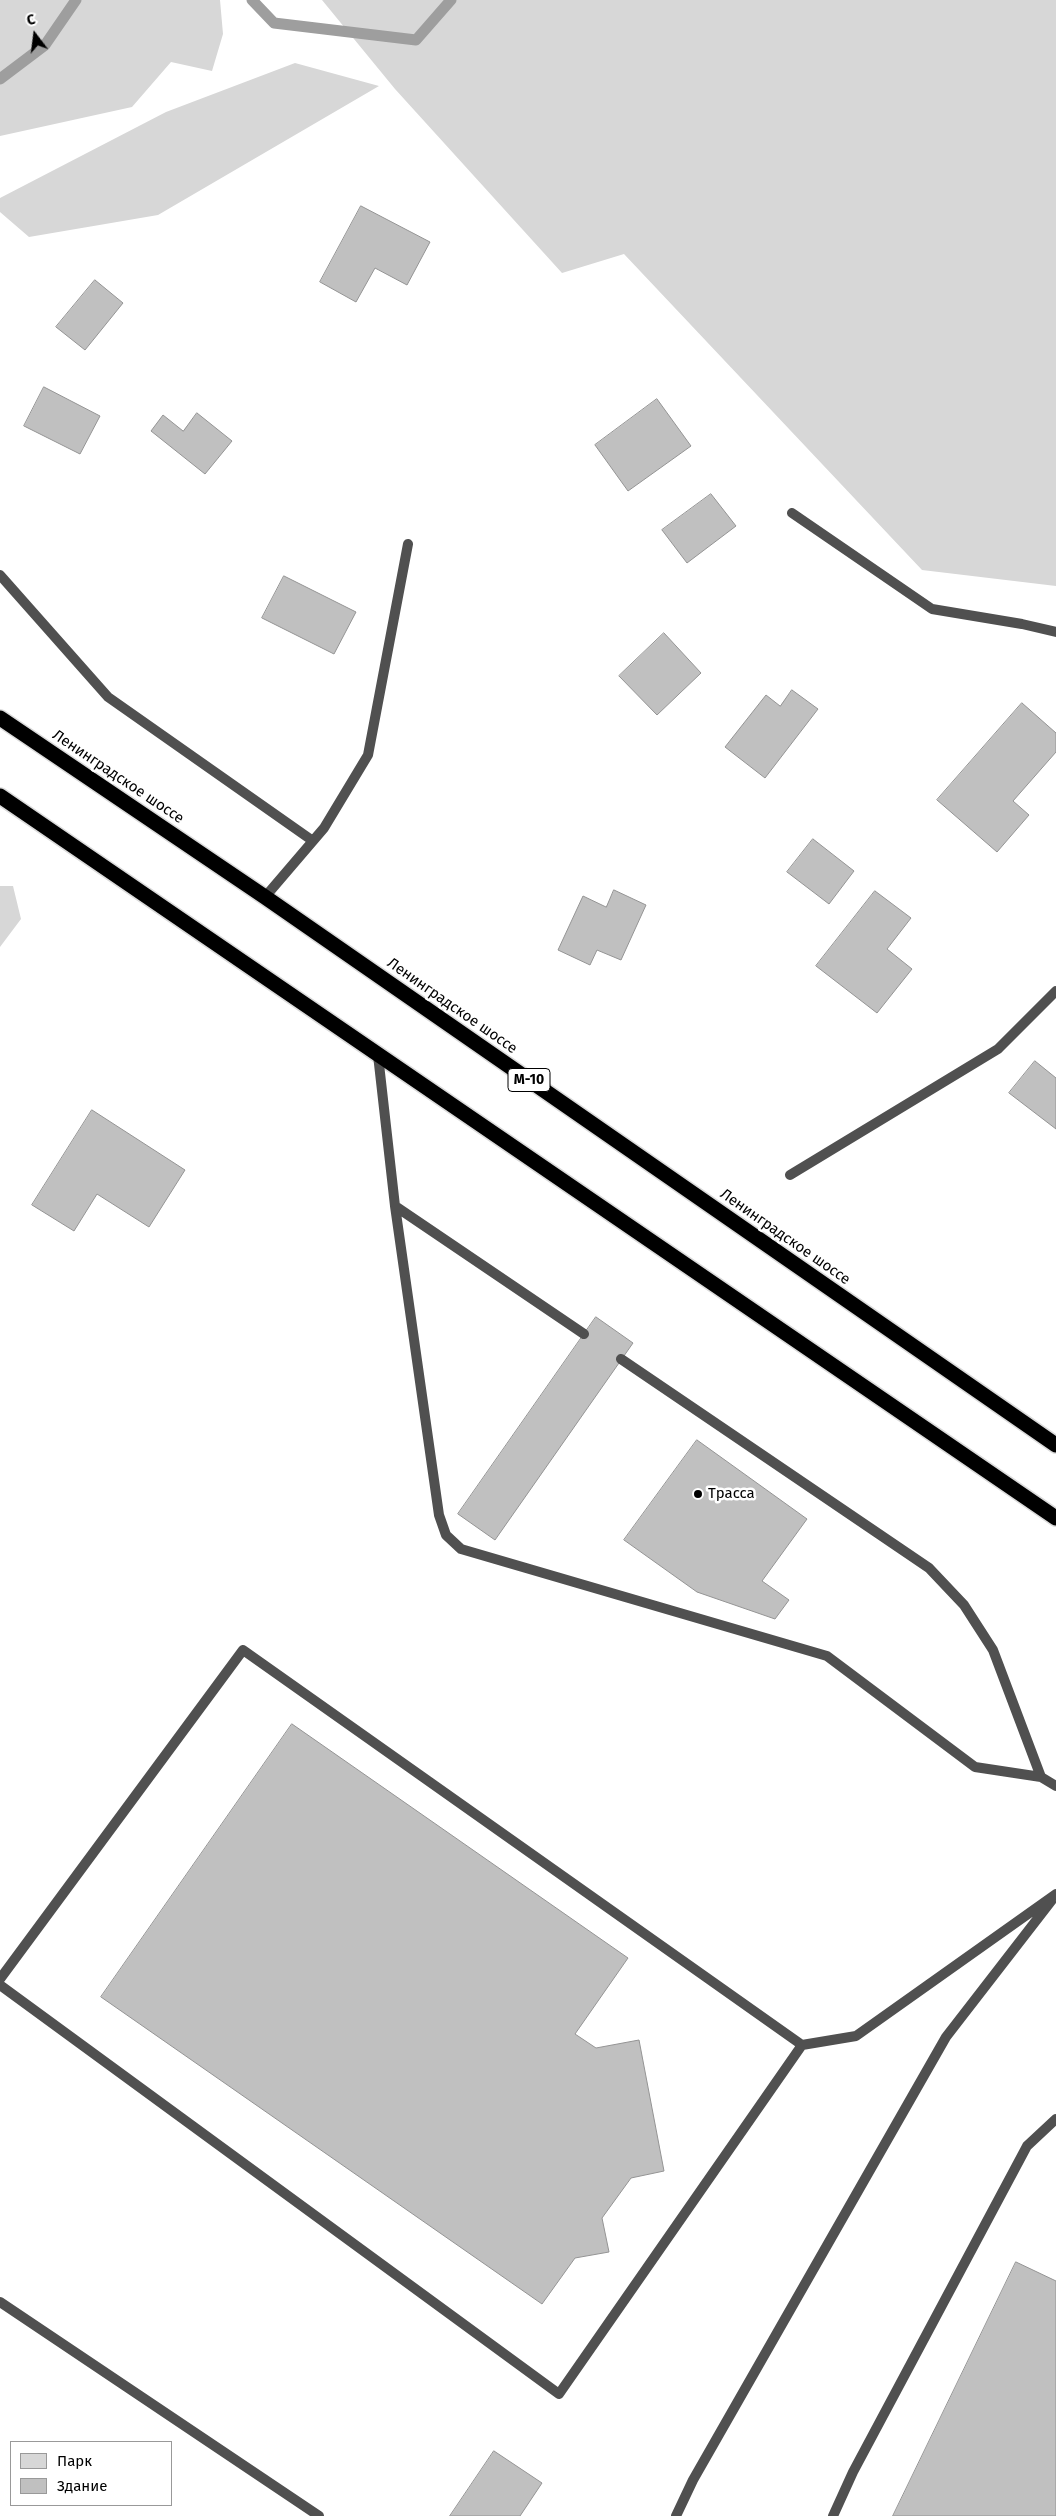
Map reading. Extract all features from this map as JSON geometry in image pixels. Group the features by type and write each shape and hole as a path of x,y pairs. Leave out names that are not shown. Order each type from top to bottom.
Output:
{"highway":[{"name":"Ленинградское шоссе","path":"0,718 265,897 1056,1445"},
{"path":"0,796 1052,1516"}],"lane":[{"path":"792,513 932,609 1056,632"},
{"path":"265,897 324,828 368,754 408,544"},
{"path":"0,576 108,697 313,841"},
{"path":"790,1175 998,1049 1056,991"},
{"path":"378,1055 395,1206 439,1515 446,1535 462,1549 827,1656 975,1767 1041,1777 1056,1786"},
{"path":"395,1206 584,1334"},
{"path":"621,1359 929,1568 964,1605 992,1650 1041,1777"},
{"path":"1052,1516 1056,1528"},
{"path":"0,1979 243,1650 802,2045 856,2036 1056,1894"},
{"path":"676,2516 693,2480 946,2037 1056,1894"},
{"path":"0,1985 558,2394 802,2045"},
{"path":"833,2516 853,2472 1027,2146 1056,2119"},
{"path":"0,2302 318,2516"}],"green space":[{"path":"0,0 220,0 223,34 212,71 171,62 132,107 0,136"},
{"path":"322,0 1056,0 1056,586 922,570 624,254 562,273 395,89"},
{"path":"295,63 379,86 158,215 29,237 0,212 0,198 166,112"},
{"path":"0,886 13,886 21,919 0,947"}],"building":[{"path":"361,206 430,242 407,285 375,268 356,302 320,282"},
{"path":"95,280 123,303 85,350 56,327"},
{"path":"44,387 100,416 80,454 24,426"},
{"path":"657,399 691,446 628,491 595,445"},
{"path":"197,413 232,441 205,474 151,431 163,415 183,431"},
{"path":"711,494 736,526 687,563 662,530"},
{"path":"284,576 356,612 334,654 262,618"},
{"path":"664,633 701,673 657,715 619,676"},
{"path":"792,690 818,709 765,778 725,747 766,695 780,706"},
{"path":"1022,703 1056,733 1056,752 1013,801 1029,815 997,852 937,800"},
{"path":"813,839 854,871 829,904 787,872"},
{"path":"614,890 646,905 621,960 597,950 590,965 558,950 583,896 606,907"},
{"path":"875,891 911,918 887,949 912,969 877,1013 816,966"},
{"path":"1035,1061 1056,1078 1056,1129 1009,1093"},
{"path":"92,1110 185,1170 149,1227 97,1194 74,1231 32,1205"},
{"path":"596,1317 633,1343 495,1540 458,1514"},
{"path":"697,1440 807,1519 762,1581 789,1600 775,1619 697,1592 624,1540"},
{"path":"292,1724 628,1958 575,2034 596,2048 639,2040 664,2171 631,2178 602,2218 609,2252 575,2258 542,2304 101,1997"},
{"path":"1016,2262 1056,2281 1056,2516 893,2516"},
{"path":"494,2451 542,2483 520,2516 450,2516"}],"waterway":[{"path":"0,79 45,45 76,0"},
{"path":"252,0 274,23 416,40 451,0"}],"place":[{"name":"Трасса","path":"698,1494"}]}
